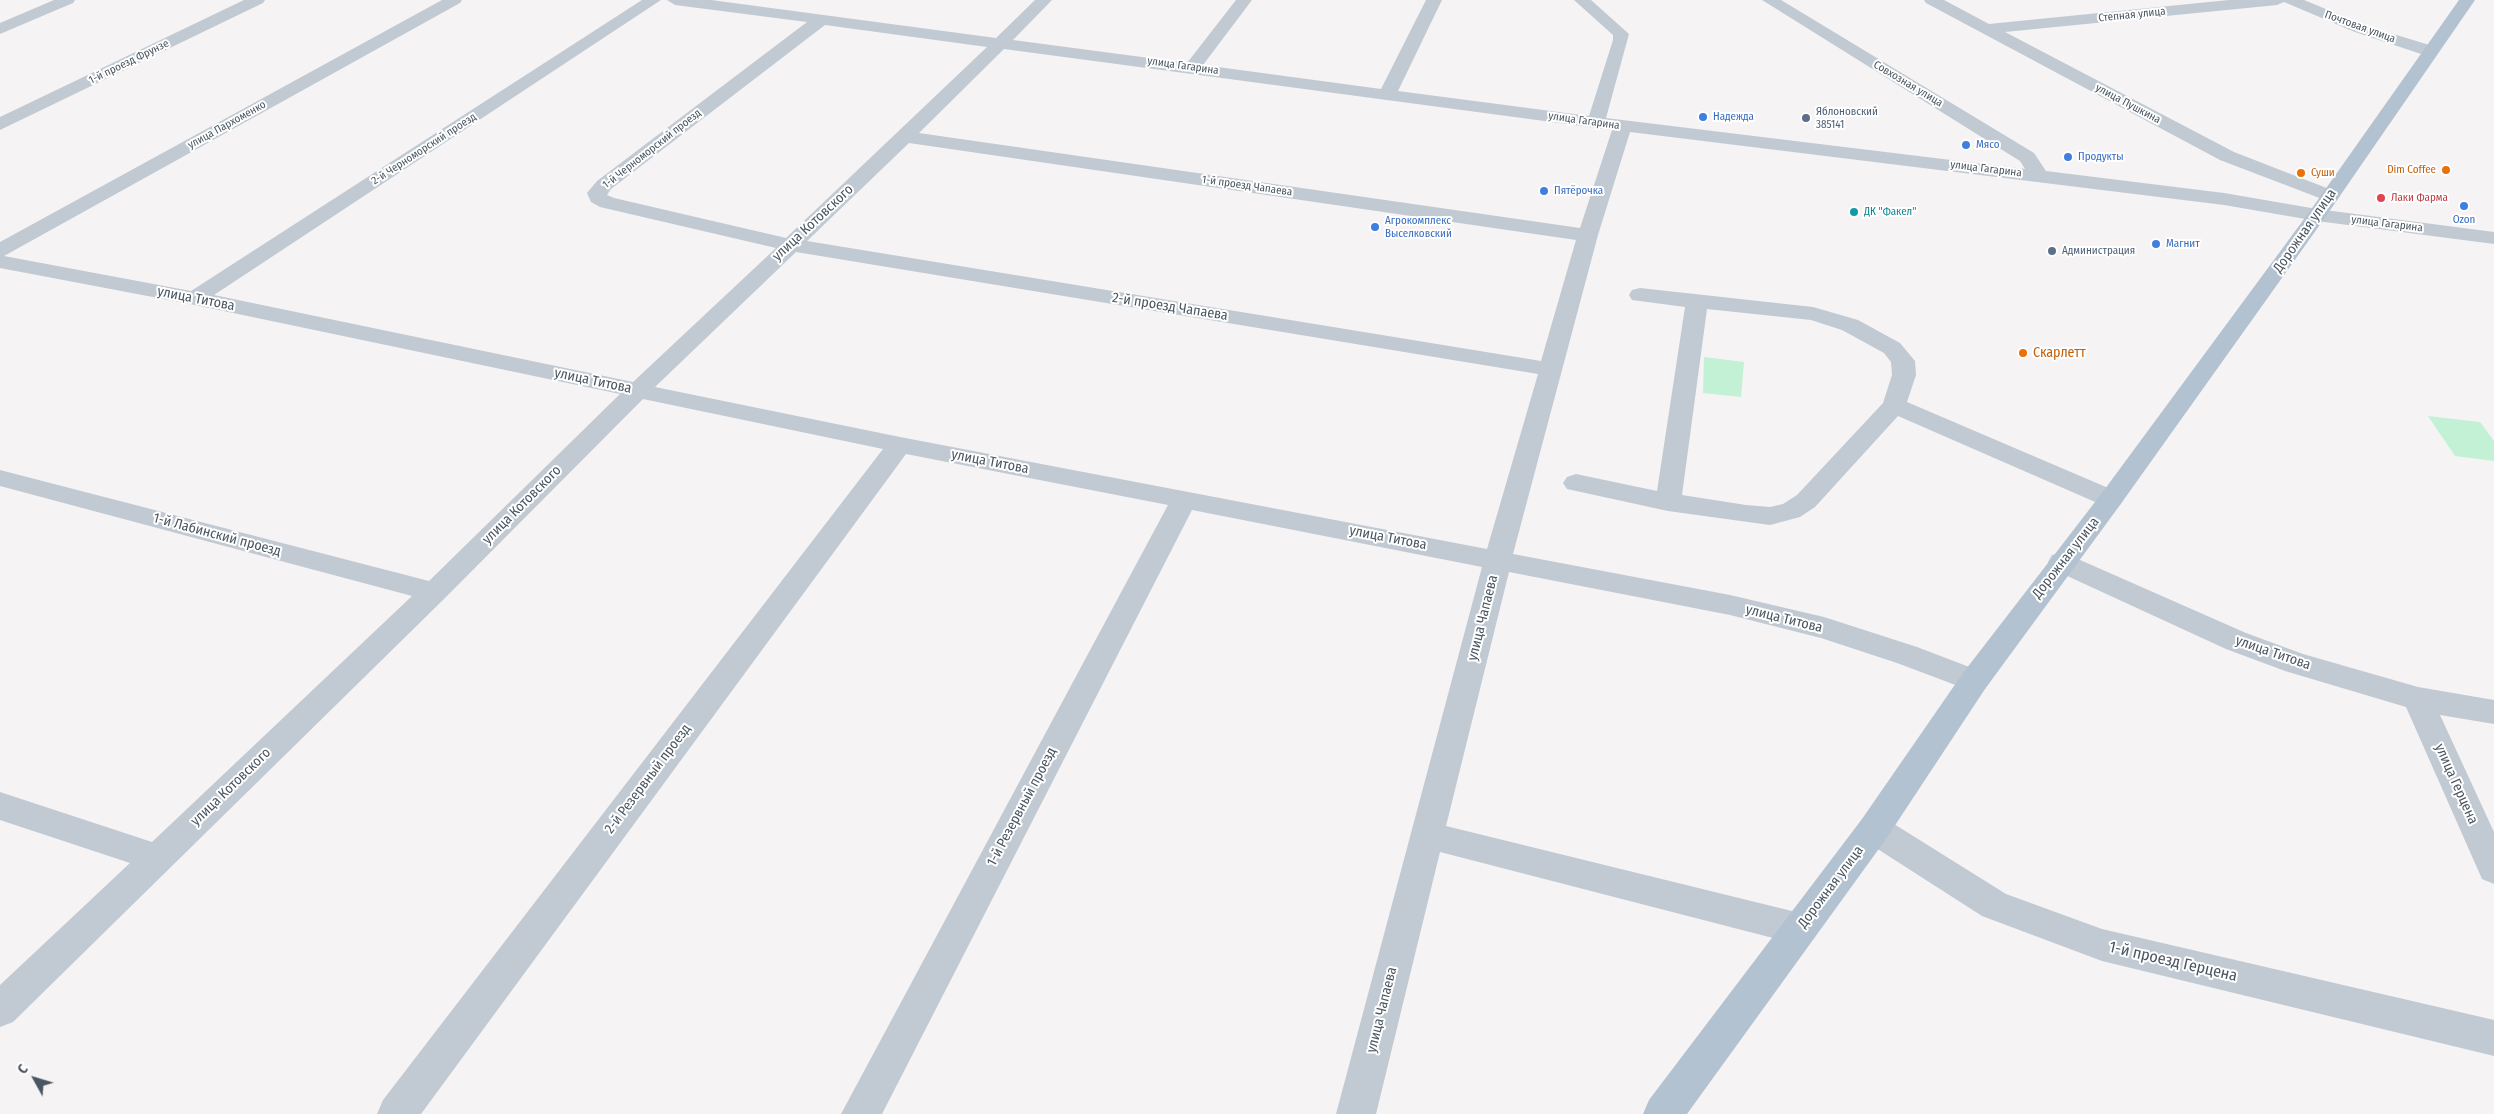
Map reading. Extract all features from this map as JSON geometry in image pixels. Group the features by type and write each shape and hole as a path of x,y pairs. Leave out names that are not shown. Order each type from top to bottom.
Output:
{"main road":[{"name":"Дорожная улица","path":"1663,1114 1874,830 1974,681 2062,562 2111,500 2323,206 2467,0"}],"street":[{"path":"0,29 67,0"},
{"name":"1-й проезд Фрунзе","path":"0,124 257,0"},
{"name":"улица Пархоменко","path":"0,251 454,0"},
{"name":"2-й Черноморский проезд","path":"195,298 653,0"},
{"name":"улица Гагарина","path":"675,0 1623,126 2224,199 2323,206 2494,238"},
{"name":"улица Котовского","path":"0,1010 434,592 638,390 905,137 1044,0"},
{"path":"1192,68 1244,0"},
{"path":"1388,94 1434,0"},
{"path":"1582,0 1616,27 1621,34 1621,40 1596,122"},
{"name":"Совхозная улица","path":"1770,0 2027,156 2038,175"},
{"name":"улица Пушкина","path":"1932,0 2323,206"},
{"name":"Степная улица","path":"1987,29 2277,0"},
{"name":"Почтовая улица","path":"2290,0 2361,29 2430,51"},
{"name":"1-й Черноморский проезд","path":"790,245 608,203 598,198 597,193 821,20"},
{"name":"улица Чапаева","path":"1356,1114 1498,559 1588,236 1623,126"},
{"name":"1-й проезд Чапаева","path":"905,137 1588,236"},
{"path":"2224,199 2249,188 2250,173 2226,156"},
{"name":"2-й проезд Чапаева","path":"790,245 1550,369"},
{"name":"улица Титова","path":"0,262 195,298 900,445 1662,591 1824,628 1907,655 1974,681"},
{"path":"1576,483 1668,502 1746,514 1770,516 1791,511 1806,501 1894,405 1904,375 1903,362 1892,348 1874,336 1826,316 1697,303 1640,295"},
{"path":"1668,502 1697,303"},
{"path":"1894,405 2111,500"},
{"name":"2-й Резервный проезд","path":"397,1114 900,445"},
{"name":"1-й Лабинский проезд","path":"0,478 434,592"},
{"name":"1-й Резервный проезд","path":"860,1114 1184,500"},
{"name":"улица Титова","path":"2062,562 2236,641 2296,663 2418,699 2494,712"},
{"name":"улица Герцена","path":"2418,699 2494,869"},
{"path":"0,806 158,858"},
{"name":"1-й проезд Герцена","path":"1874,830 1994,905 2102,945 2494,1038"},
{"path":"1427,835 1800,929"}],"green space":[{"path":"1704,357 1744,362 1741,397 1703,393"},
{"path":"2428,416 2480,422 2494,441 2494,461 2455,456"}],"place":[{"name":"Надежда","path":"1703,117"},
{"name":"Яблоновский 385141","path":"1806,118"},
{"name":"Мясо","path":"1966,145"},
{"name":"Продукты","path":"2068,157"},
{"name":"Dim Coffee","path":"2446,170"},
{"name":"Суши","path":"2301,173"},
{"name":"Пятёрочка","path":"1544,191"},
{"name":"Лаки Фарма","path":"2381,198"},
{"name":"Ozon","path":"2464,206"},
{"name":"ДК \"Факел\"","path":"1854,212"},
{"name":"Агрокомплекс Выселковский","path":"1375,227"},
{"name":"Магнит","path":"2156,244"},
{"name":"Администрация","path":"2052,251"},
{"name":"Скарлетт","path":"2023,353"}]}
